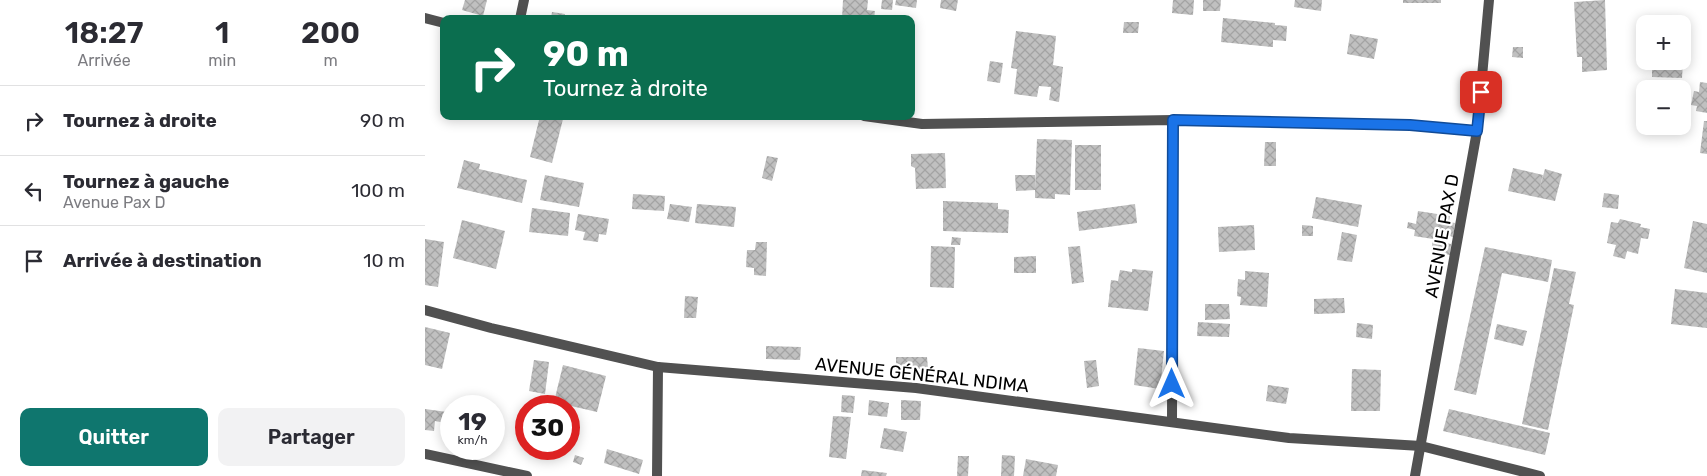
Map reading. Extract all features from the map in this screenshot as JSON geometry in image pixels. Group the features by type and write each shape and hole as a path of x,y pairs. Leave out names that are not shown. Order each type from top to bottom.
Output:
{"street":[{"path":"521,15 524,0"},
{"name":"AVENUE PAX D","path":"1415,476 1477,131 1489,0"},
{"path":"425,18 440,22"},
{"path":"893,120 922,124 1173,120 1410,125 1477,131"},
{"path":"1172,422 1173,120"},
{"name":"AVENUE GÉNÉRAL NDIMA","path":"425,310 491,328 658,367 916,388 1289,438 1421,446 1540,476"},
{"path":"657,476 658,367"},
{"path":"425,454 527,476"}],"building":[{"path":"465,0 487,0 483,15 462,10"},
{"path":"843,0 868,0 867,10 875,11 874,15 842,15"},
{"path":"882,0 893,0 892,10 881,9"},
{"path":"896,0 917,0 916,8 895,5"},
{"path":"941,0 958,0 956,11 940,8"},
{"path":"1173,0 1194,0 1193,15 1172,13"},
{"path":"1203,0 1221,0 1220,11 1203,11"},
{"path":"1295,0 1322,0 1321,11 1294,7"},
{"path":"1403,0 1441,0 1441,3 1403,3"},
{"path":"1605,0 1607,70 1582,72 1582,57 1577,57 1574,2"},
{"path":"552,12 565,14 565,15 552,15"},
{"path":"1223,18 1287,26 1286,41 1273,40 1273,47 1221,42"},
{"path":"1124,22 1139,22 1138,33 1123,33"},
{"path":"1016,31 1056,36 1053,65 1063,67 1059,102 1049,100 1051,87 1039,86 1037,97 1014,94 1017,69 1011,68"},
{"path":"1350,34 1378,39 1374,59 1347,54"},
{"path":"1513,47 1523,47 1523,58 1512,57"},
{"path":"990,61 1003,63 1000,83 987,81"},
{"path":"1652,70 1682,70 1682,78 1652,77"},
{"path":"1700,82 1707,83 1707,113 1696,111 1697,106 1691,105 1694,91 1699,92"},
{"path":"539,120 563,120 552,163 530,157"},
{"path":"1704,121 1707,121 1707,154 1700,153"},
{"path":"1037,139 1072,140 1070,195 1055,194 1055,199 1035,198 1035,190 1016,191 1015,175 1035,175 1035,188"},
{"path":"1265,142 1276,142 1276,166 1264,166"},
{"path":"1075,145 1101,145 1101,190 1075,190"},
{"path":"945,153 946,188 916,189 915,168 911,166 911,154"},
{"path":"767,156 778,158 772,181 762,178"},
{"path":"464,160 480,164 479,169 527,180 522,203 457,188"},
{"path":"1513,168 1543,175 1538,194 1545,169 1562,174 1555,201 1508,191"},
{"path":"545,175 584,183 579,207 540,200"},
{"path":"1604,193 1619,195 1618,209 1602,207"},
{"path":"633,194 665,196 664,211 632,209"},
{"path":"1316,197 1362,205 1358,227 1312,218"},
{"path":"943,201 998,203 998,209 1009,210 1008,233 943,231"},
{"path":"670,204 692,207 689,222 667,219"},
{"path":"697,204 736,207 734,227 695,223"},
{"path":"1135,204 1137,223 1079,231 1077,212"},
{"path":"532,208 570,213 568,236 529,232"},
{"path":"1418,211 1450,216 1449,222 1455,223 1453,237 1447,235 1446,243 1451,244 1450,255 1431,252 1433,239 1414,236 1415,230 1407,228 1408,222 1416,224"},
{"path":"578,214 609,219 606,235 599,234 598,242 583,240 585,232 575,230"},
{"path":"1620,219 1641,224 1640,227 1650,229 1648,239 1641,238 1638,254 1627,251 1625,259 1613,256 1616,245 1607,243 1611,222 1618,223"},
{"path":"462,220 505,231 496,269 453,258"},
{"path":"1693,221 1707,224 1707,273 1684,268"},
{"path":"1254,225 1255,250 1219,252 1218,227"},
{"path":"1302,225 1313,226 1313,236 1302,236"},
{"path":"1342,232 1357,235 1352,262 1337,260"},
{"path":"952,237 961,238 960,245 951,245"},
{"path":"425,239 444,242 438,287 425,285"},
{"path":"756,242 767,242 766,276 754,275 754,268 746,267 747,250 755,250"},
{"path":"931,246 955,247 954,288 930,287"},
{"path":"1080,246 1084,282 1072,284 1068,247"},
{"path":"1485,247 1552,260 1548,282 1502,273 1476,395 1454,390"},
{"path":"1036,256 1036,273 1014,273 1014,257"},
{"path":"1554,268 1576,272 1569,304 1574,305 1548,430 1522,424"},
{"path":"1132,269 1153,271 1148,311 1108,307 1111,280 1118,281 1120,270 1132,272"},
{"path":"1245,271 1269,273 1267,307 1240,305 1241,297 1237,296 1238,279 1245,280"},
{"path":"1675,289 1707,293 1707,328 1671,324"},
{"path":"685,296 698,297 696,318 684,318"},
{"path":"1344,298 1345,313 1314,314 1314,299"},
{"path":"1205,304 1229,304 1230,319 1205,320"},
{"path":"1198,322 1230,324 1229,337 1197,336"},
{"path":"1357,323 1373,325 1372,339 1356,337"},
{"path":"1497,324 1527,331 1523,346 1494,339"},
{"path":"425,327 450,333 442,369 425,365"},
{"path":"766,346 801,347 800,360 766,359"},
{"path":"1138,348 1164,351 1160,389 1134,385"},
{"path":"896,357 927,357 928,369 896,369"},
{"path":"534,360 549,362 545,394 529,391"},
{"path":"1096,360 1099,386 1087,388 1084,361"},
{"path":"563,365 606,376 597,412 580,408 580,395 556,395"},
{"path":"1352,369 1381,370 1380,411 1351,411"},
{"path":"1268,385 1289,388 1286,404 1266,401"},
{"path":"842,395 855,396 853,413 841,412"},
{"path":"869,400 889,403 887,417 868,415"},
{"path":"901,400 921,401 920,420 901,420"},
{"path":"425,409 440,411 440,422 435,421 434,431 425,430"},
{"path":"1449,409 1550,433 1545,455 1443,431"},
{"path":"833,416 851,417 846,459 829,457"},
{"path":"884,428 907,432 903,452 880,448"},
{"path":"607,449 643,460 639,474 604,463"},
{"path":"1002,455 1015,456 1014,476 1001,476"},
{"path":"958,456 969,456 968,476 957,476"},
{"path":"580,457 584,458 581,465 573,462 574,460 580,460"},
{"path":"1026,459 1058,465 1056,476 1023,476"},
{"path":"862,470 887,473 886,476 861,476"}],"route":[{"path":"1172,384 1173,120 1410,125 1477,131 1481,92"}]}
